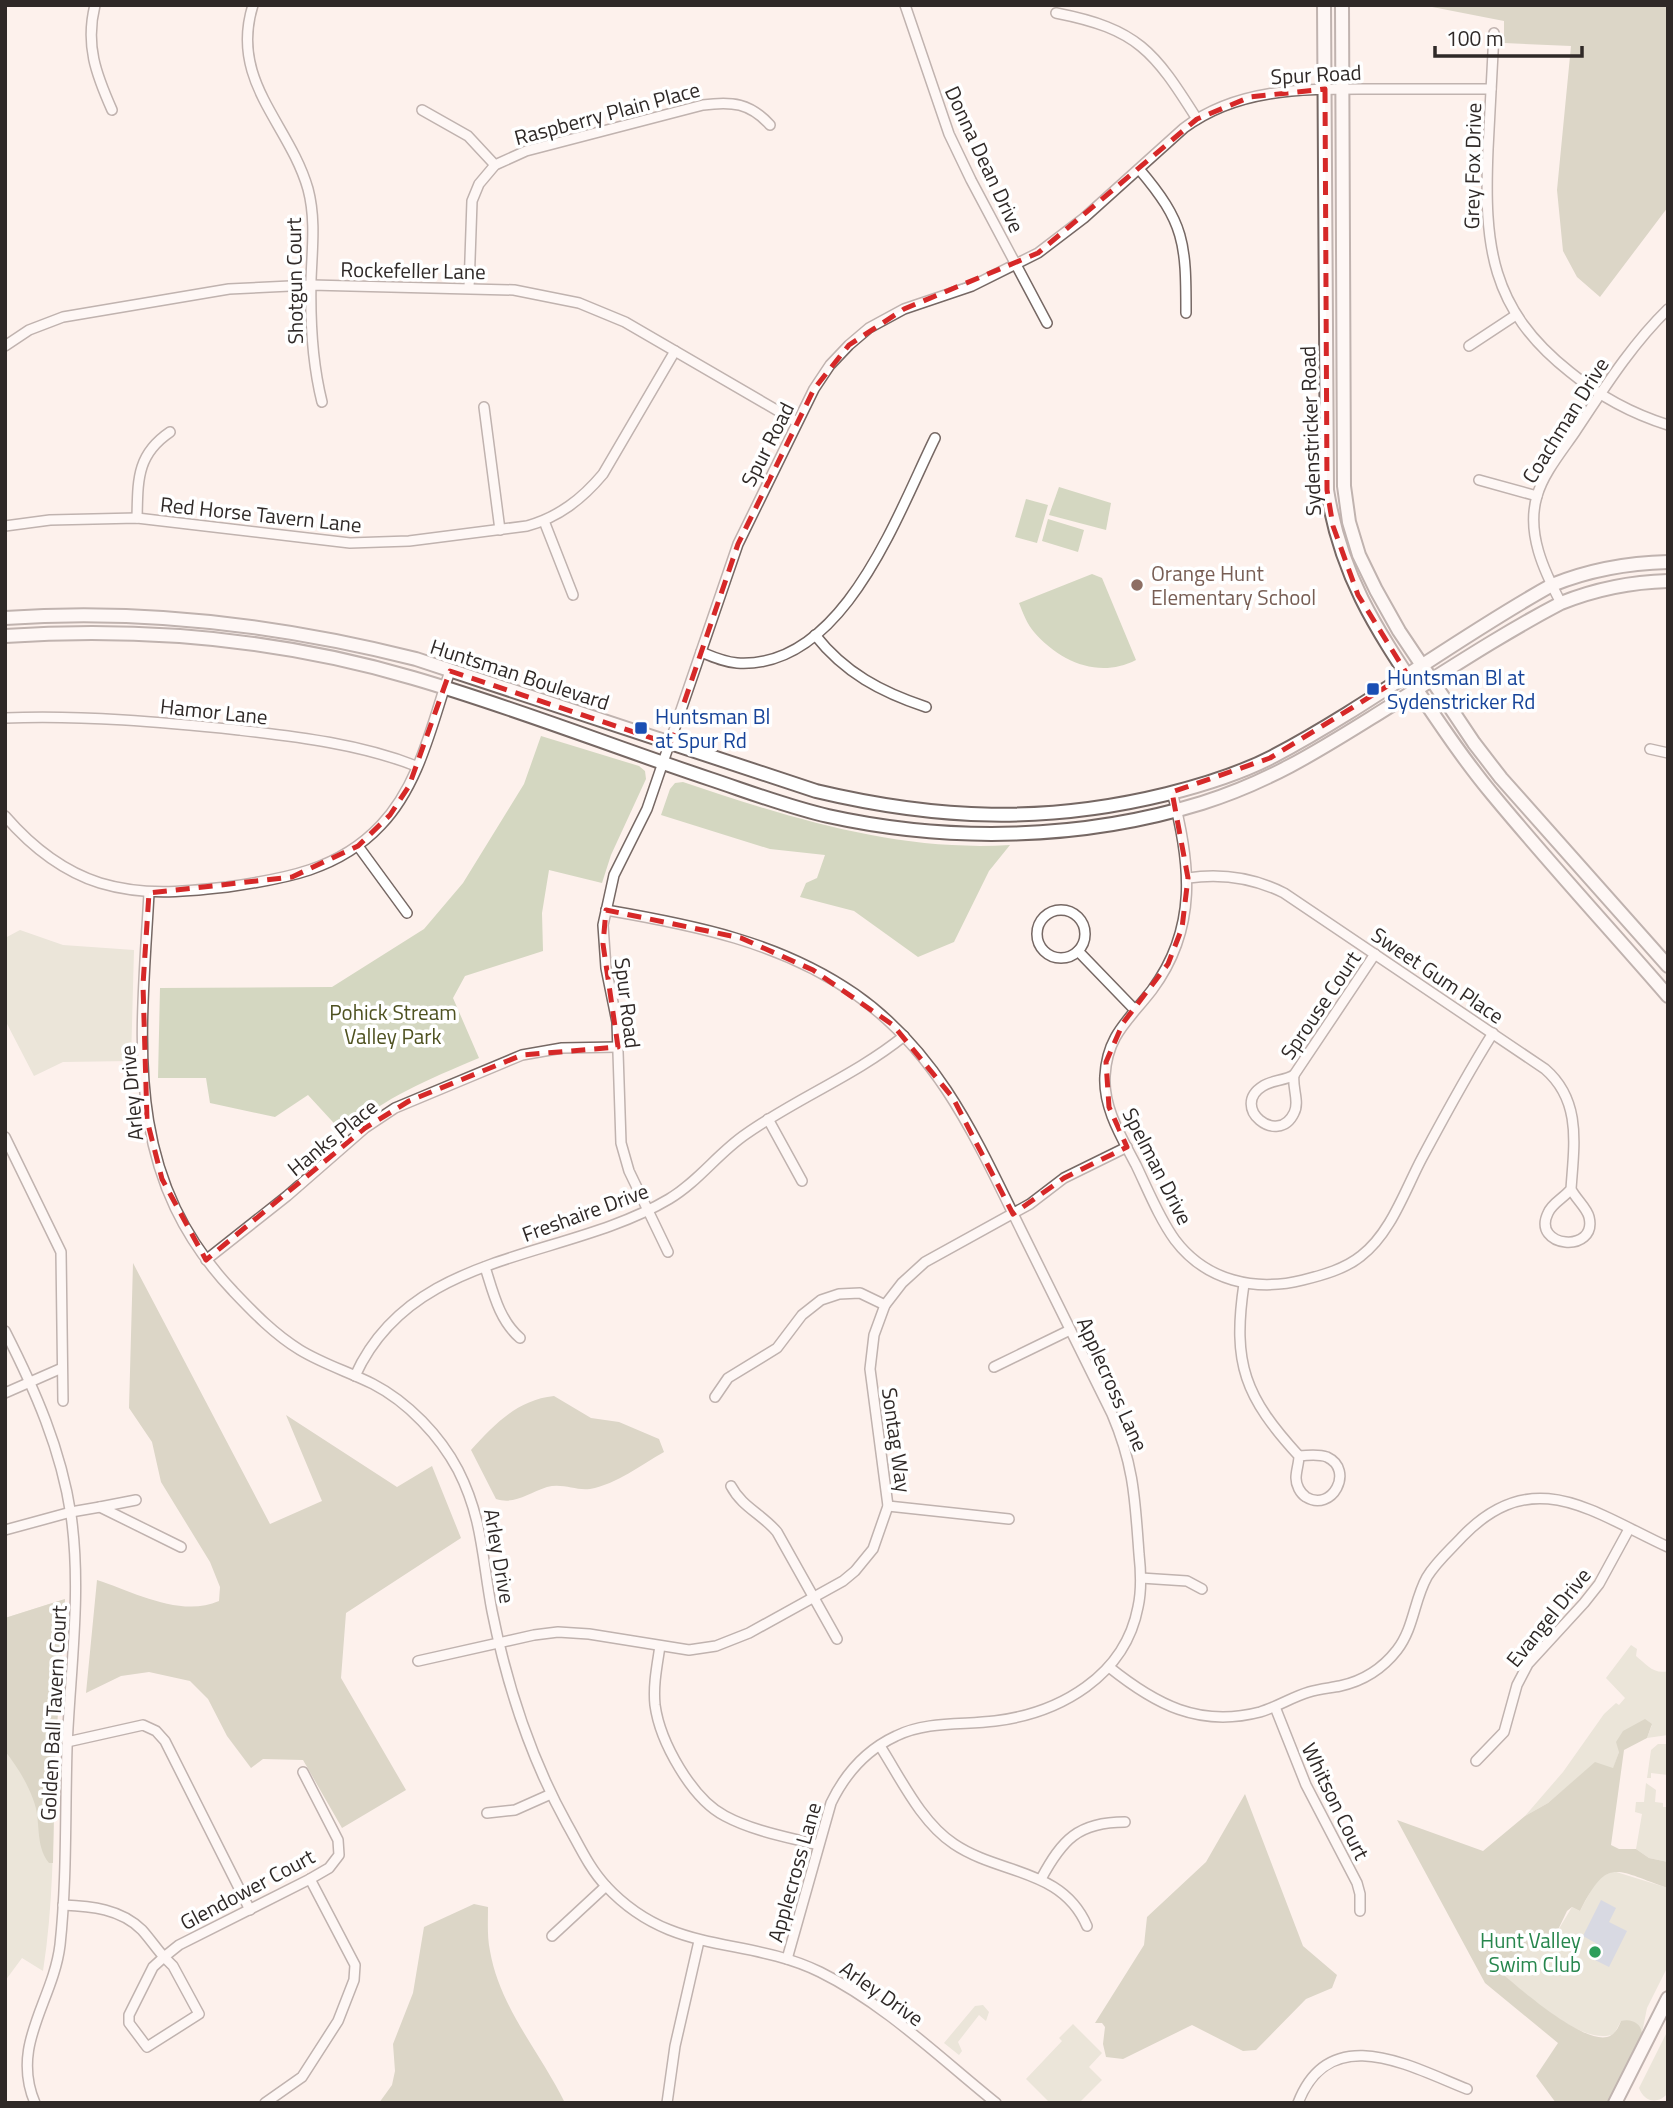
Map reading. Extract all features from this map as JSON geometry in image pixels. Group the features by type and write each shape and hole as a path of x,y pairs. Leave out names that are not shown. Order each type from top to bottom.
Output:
{"street":[{"path":"95,5 90,29 91,55 96,76 112,110"},
{"name":"Shotgun Court","path":"253,5 247,42 251,72 308,191 312,223 312,350 322,402"},
{"name":"Donna Dean Drive","path":"905,5 949,134 1048,323"},
{"name":"Sydenstricker Road","path":"1324,5 1327,490 1333,526 1358,595 1460,753 1492,794 1668,996"},
{"name":"Sydenstricker Road","path":"1342,5 1344,486 1349,522 1359,555 1376,590 1422,665 1501,778 1668,966"},
{"path":"1056,13 1089,20 1133,40 1168,73 1196,119"},
{"name":"Grey Fox Drive","path":"1494,33 1486,194 1488,229 1497,272 1516,315 1558,362 1601,393 1641,415 1668,425"},
{"name":"Spur Road","path":"668,1252 629,1171 621,1143 616,1011 603,944 606,910 614,875 647,809 738,544 797,422 830,365 869,328 904,309 971,286 1038,253 1061,237 1196,119 1237,101 1282,91 1491,89"},
{"name":"Raspberry Plain Place","path":"469,288 472,201 479,184 495,165 526,151 703,105 724,103 746,106 758,112 770,125"},
{"path":"422,110 468,136 495,165"},
{"path":"1139,169 1169,208 1179,229 1186,263 1186,313"},
{"name":"Rockefeller Lane","path":"5,346 45,323 83,312 229,289 311,285 514,290 579,303 625,322 797,422"},
{"name":"Coachman Drive","path":"1561,603 1539,554 1535,536 1537,496 1556,461 1601,393 1641,338 1668,309"},
{"path":"1469,346 1516,315"},
{"name":"Red Horse Tavern Lane","path":"5,526 61,520 137,518 350,543 409,541 500,530 544,521 575,502 603,474 675,351"},
{"path":"484,408 500,530"},
{"path":"137,518 138,483 144,459 157,441 170,432"},
{"path":"701,652 736,663 759,662 781,657 816,635 840,610 866,574 935,438"},
{"path":"1479,480 1537,496"},
{"path":"544,521 573,596"},
{"name":"Huntsman Boulevard","path":"5,618 109,615 207,620 286,630 359,645 450,671 816,791 929,813 993,816 1062,813 1117,805 1232,774 1270,758 1552,585 1597,569 1644,562 1668,562"},
{"name":"Huntsman Boulevard","path":"5,636 98,633 205,638 356,663 444,687 663,763 824,815 898,828 965,834 1032,833 1093,827 1177,810 1238,791 1279,774 1561,603 1631,583 1668,581"},
{"path":"816,635 829,653 858,677 886,693 926,707"},
{"path":"5,816 42,852 72,871 101,883 149,893 197,891 292,877 331,863 358,846 390,815 408,786 450,671"},
{"name":"Hamor Lane","path":"5,718 103,719 271,734 360,747 416,766"},
{"path":"1650,749 1668,753"},
{"name":"Spelman Drive","path":"1172,792 1188,877 1186,902 1176,946 1158,981 1123,1023 1110,1047 1105,1079 1109,1107 1165,1224 1181,1247 1212,1273 1244,1284 1277,1286 1316,1277 1346,1266 1371,1248 1390,1220 1457,1091 1493,1033"},
{"path":"358,846 407,913"},
{"name":"Sweet Gum Place","path":"1188,877 1240,878 1272,887 1545,1069 1558,1081 1568,1097 1573,1113 1575,1131 1571,1189"},
{"name":"Arley Drive","path":"149,893 143,985 144,1078 147,1119 156,1159 169,1196 206,1260 259,1318 299,1350 377,1386 414,1413 438,1440 458,1470 481,1531 498,1643 519,1717 551,1794 583,1854 606,1886 647,1919 674,1934 786,1959 822,1973 868,2000 996,2103"},
{"name":"Applecross Lane","path":"606,910 716,931 781,954 856,995 904,1036 928,1062 953,1098 1112,1414 1129,1458 1135,1495 1141,1578 1134,1623 1123,1648 1109,1667 1079,1693 1029,1714 996,1721 919,1728 897,1735 859,1761 831,1803 786,1959"},
{"path":"1062,910 1080,920 1085,932 1078,951 1066,958 1046,954 1041,949 1037,936 1039,923 1044,917 1062,910"},
{"path":"1078,951 1134,1009"},
{"name":"Sprouse Court","path":"1294,1075 1375,954"},
{"name":"Freshaire Drive","path":"355,1376 371,1345 407,1308 453,1278 648,1210 684,1189 738,1140 768,1119 882,1054 904,1036"},
{"name":"Hanks Place","path":"206,1260 365,1128 395,1108 522,1055 562,1048 618,1047"},
{"path":"1294,1075 1292,1088 1297,1106 1294,1114 1278,1126 1260,1121 1253,1114 1251,1105 1254,1093 1266,1083 1294,1075"},
{"path":"768,1119 802,1181"},
{"path":"5,1137 61,1252 63,1401"},
{"name":"Sontag Way","path":"418,1661 558,1632 589,1634 689,1650 723,1644 749,1633 843,1581 865,1560 879,1538 888,1506 870,1369 874,1335 885,1305 902,1283 925,1262 1035,1201 1064,1178 1127,1147"},
{"path":"1571,1189 1577,1202 1589,1216 1589,1226 1584,1237 1575,1243 1564,1243 1555,1240 1547,1232 1546,1221 1548,1211 1571,1189"},
{"path":"485,1267 503,1318 520,1338"},
{"path":"1244,1284 1238,1332 1247,1381 1265,1416 1299,1456 1327,1457 1336,1464 1339,1486 1330,1497 1310,1499 1298,1488 1296,1479 1299,1456"},
{"path":"715,1397 729,1378 777,1348 802,1315 821,1300 838,1294 860,1293 885,1305"},
{"path":"994,1367 1070,1330"},
{"name":"Golden Ball Tavern Court","path":"5,1331 31,1381 53,1438 71,1512 76,1601 63,1905 54,1974 27,2051 28,2082 36,2103"},
{"path":"5,1393 62,1368"},
{"path":"731,1486 741,1502 765,1519 777,1532 837,1639"},
{"path":"1109,1667 1149,1697 1185,1712 1228,1717 1246,1715 1275,1707 1310,1692 1355,1682 1385,1663 1406,1635 1421,1590 1432,1570 1472,1527 1497,1508 1525,1499 1554,1498 1576,1504 1668,1547"},
{"path":"5,1530 71,1512 136,1500"},
{"path":"888,1506 1009,1519"},
{"path":"100,1507 181,1547"},
{"name":"Evangel Drive","path":"1476,1761 1504,1732 1517,1685 1528,1664 1599,1584 1629,1529"},
{"path":"1141,1578 1187,1581 1202,1589"},
{"path":"660,1646 654,1688 657,1717 667,1741 696,1792 714,1809 734,1820 818,1845"},
{"name":"Whitson Court","path":"1275,1707 1306,1785 1357,1883 1360,1910"},
{"path":"68,1742 143,1726 156,1731 165,1741 250,1910"},
{"path":"880,1745 928,1818 951,1843 973,1856 1041,1879 1074,1903 1087,1926"},
{"name":"Glendower Court","path":"164,1957 179,1945 329,1868 340,1855 338,1840 303,1772"},
{"path":"488,1813 515,1810 551,1794"},
{"path":"1041,1879 1057,1851 1076,1834 1103,1822 1125,1822"},
{"path":"265,2103 302,2077 338,2021 354,1980 355,1965 310,1879"},
{"path":"552,1936 606,1886"},
{"path":"63,1905 89,1906 115,1912 141,1929 173,1966 199,2014 147,2048 129,2022 129,2015 153,1967 164,1957"},
{"path":"667,2103 675,2046 699,1941"},
{"path":"1615,2103 1668,1998"},
{"path":"1298,2103 1315,2075 1335,2061 1366,2054 1387,2058 1466,2089"}],"highlighted area":[{"path":"1325,89 1327,490 1333,526 1358,595 1407,674 1270,758 1172,792 1188,878 1182,928 1168,964 1123,1023 1106,1062 1109,1107 1127,1147 1064,1178 1013,1214 953,1098 893,1025 813,970 741,938 606,910 603,944 618,1047 522,1055 409,1101 365,1128 206,1260 162,1179 147,1120 143,985 149,893 292,877 358,846 390,815 409,786 450,671 670,744 738,544 814,389 849,345 904,309 1038,253 1197,119 1250,97"}],"green space":[{"path":"1422,5 1668,5 1668,207 1600,297 1577,277 1563,251 1557,190 1571,46 1504,43 1504,21"},
{"path":"1059,487 1111,503 1106,530 1049,515"},
{"path":"1026,499 1048,505 1037,543 1015,537"},
{"path":"1048,519 1084,530 1078,552 1042,541"},
{"path":"1092,574 1102,578 1136,660 1108,668 1081,664 1044,643 1027,622 1019,603"},
{"name":"Pohick Stream Valley Park","path":"541,736 639,766 645,771 646,779 611,855 602,883 549,870 542,913 543,951 465,976 453,998 479,1058 392,1099 343,1133 308,1095 275,1117 210,1103 206,1078 158,1078 160,988 332,987 424,929 463,883 524,784"},
{"path":"683,782 804,820 885,838 968,846 1010,845 989,871 954,942 918,957 854,911 800,897 806,883 817,878 825,855 770,849 661,815 670,789 675,783"},
{"path":"20,930 63,945 134,950 131,1061 63,1062 34,1076 5,1020 5,938"},
{"path":"133,1263 270,1524 322,1501 286,1415 397,1487 432,1466 461,1538 346,1613 341,1678 406,1790 342,1828 303,1760 263,1759 251,1768 227,1736 208,1699 190,1681 149,1672 121,1676 86,1693 97,1580 173,1605 189,1607 219,1601 220,1587 210,1562 161,1482 152,1442 129,1408"},
{"path":"554,1396 591,1418 619,1422 659,1439 664,1452 600,1487 585,1489 553,1486 515,1499 496,1499 471,1450 498,1423 518,1408 541,1398"},
{"path":"65,1599 57,1723 51,1894 43,1971 22,1958 5,1981 5,1618"},
{"path":"65,1599 55,1761 53,1863 49,1863 41,1848 36,1807 31,1793 5,1751 5,1618"},
{"path":"1631,1645 1637,1649 1636,1656 1650,1668 1668,1671 1668,1735 1647,1738 1652,1725 1619,1752 1613,1769 1595,1763 1548,1803 1525,1816 1563,1772 1604,1714 1625,1698 1606,1678"},
{"path":"1645,1719 1652,1724 1647,1738 1624,1750 1611,1845 1619,1849 1636,1849 1649,1858 1668,1862 1668,1888 1625,1873 1606,1875 1598,1881 1580,1911 1572,1907 1567,1911 1554,1938 1537,1934 1504,1975 1553,2014 1596,2037 1610,2036 1621,2021 1625,2020 1640,2026 1642,2033 1607,2103 1556,2103 1536,2076 1558,2043 1485,1983 1397,1820 1483,1851 1525,1816 1548,1803 1595,1762 1613,1768 1619,1752 1616,1742 1623,1731"},
{"path":"1658,1744 1668,1744 1668,1775 1651,1773 1651,1778 1647,1778 1651,1750"},
{"path":"1646,1783 1656,1790 1655,1802 1663,1803 1663,1807 1668,1804 1668,1862 1649,1858 1636,1849 1642,1814 1635,1812 1636,1802 1644,1802"},
{"path":"1245,1794 1303,1946 1337,1975 1332,1988 1306,1999 1256,2050 1243,2051 1192,2025 1123,2059 1106,2057 1103,2044 1105,2027 1102,2023 1095,2023 1144,1945 1147,1917 1206,1862"},
{"name":"Hunt Valley Swim Club","path":"1613,1871 1668,1888 1668,1966 1647,2008 1642,2033 1641,2029 1621,2021 1614,2034 1601,2036 1587,2033 1556,2017 1503,1975 1537,1934 1554,1937 1572,1907 1580,1911 1597,1879"},
{"path":"474,1904 488,1907 489,1946 502,1992 565,2103 379,2103 392,2085 395,2071 393,2044 413,1993 424,1927"},
{"path":"983,2005 989,2012 986,2021 979,2015 958,2042 962,2051 959,2055 944,2043 975,2006"},
{"path":"1073,2024 1102,2053 1089,2067 1102,2080 1079,2103 1050,2103 1026,2079 1062,2041 1059,2038"},
{"path":"1668,2030 1668,2093 1660,2099 1648,2099 1639,2088"}],"water":[{"path":"1601,1900 1616,1908 1609,1922 1627,1931 1609,1967 1595,1960 1601,1946 1583,1936"}],"place":[{"name":"Orange Hunt Elementary School","path":"1137,585"},
{"name":"Huntsman Bl at Sydenstricker Rd","path":"1373,689"},
{"name":"Huntsman Bl at Spur Rd","path":"641,728"},
{"name":"Hunt Valley Swim Club","path":"1595,1952"}]}
